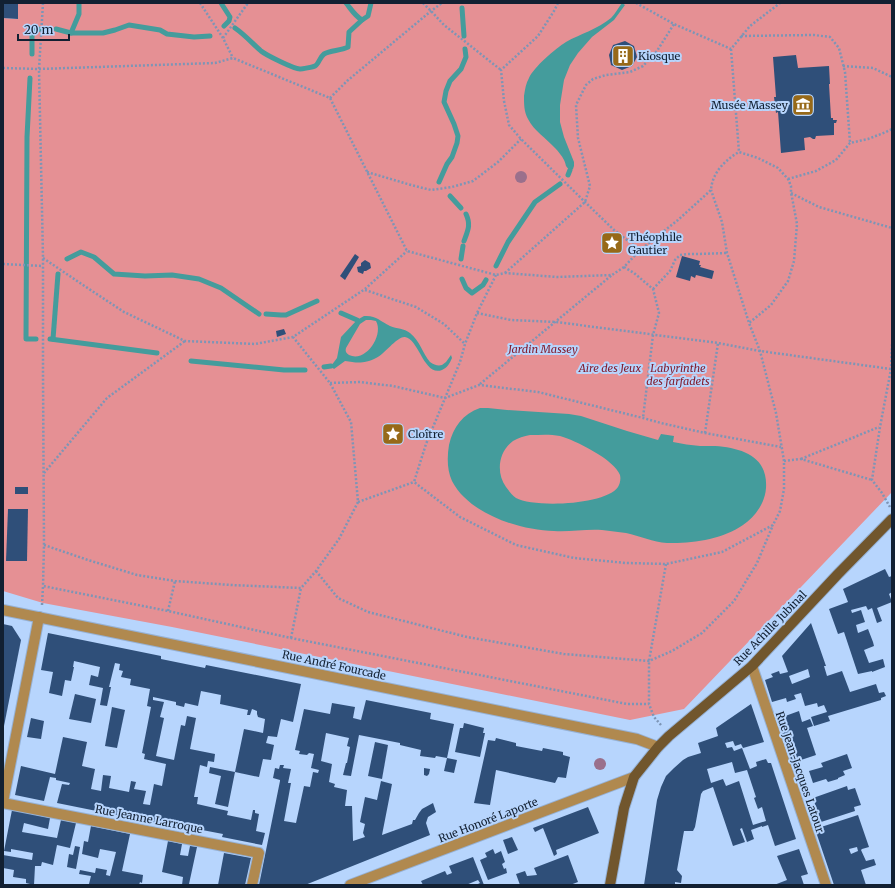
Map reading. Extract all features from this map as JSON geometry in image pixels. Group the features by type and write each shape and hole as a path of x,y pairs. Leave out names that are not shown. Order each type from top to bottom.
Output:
{"main road":[{"name":"Rue Achille Jubinal","path":"634,777 658,747 669,736 752,666 892,518"},
{"path":"610,885 624,808 634,777"}],"street":[{"name":"Rue André Fourcade","path":"3,610 637,739 658,747"},
{"path":"3,803 39,617"},
{"name":"Rue Jean-Jacques Latour","path":"752,666 826,885"},
{"name":"Rue Honoré Laporte","path":"350,885 369,882 634,777"},
{"name":"Rue Jeanne Larroque","path":"3,803 259,853 252,885"}],"path":[{"path":"39,617 43,603 44,545 43,257 40,69 43,3"},
{"path":"200,3 223,38 233,58"},
{"path":"223,38 248,3"},
{"path":"423,3 444,25 501,70 504,101 509,125 521,139 614,230 640,250"},
{"path":"330,98 347,81 442,3"},
{"path":"501,70 538,36 558,3"},
{"path":"636,3 674,24 730,49"},
{"path":"739,152 730,49 750,26 780,3"},
{"path":"505,273 585,202 590,186 578,138 576,104 586,85 593,78 630,72 643,66 657,51 674,24"},
{"path":"741,36 814,35 830,37 839,48 845,72 850,143"},
{"path":"3,68 40,69 216,63 233,58 330,98 407,252 496,275 505,273 557,277 612,275"},
{"path":"843,66 873,68 892,77"},
{"path":"788,178 816,171 836,160 850,143 868,139 892,129"},
{"path":"367,172 431,190 452,188 473,181 498,162 521,139"},
{"path":"316,571 338,598 368,612 467,636 556,653 649,661 672,651 702,633 734,601 757,563 772,525 780,510 784,489 784,461 776,414 760,351 750,323 727,253 722,222 711,190 711,183 720,167 729,158 739,152 758,158 778,168 788,178 791,186 798,224 794,261 788,281 771,306 750,323"},
{"path":"330,383 360,382 393,386 445,398 479,385 612,275 624,267 640,250 678,220 711,190"},
{"path":"791,192 819,207 892,228"},
{"path":"43,257 124,312 185,341 255,344 293,338 365,290 407,252"},
{"path":"653,289 670,271 674,260 680,255 727,253"},
{"path":"3,264 43,266"},
{"path":"624,267 634,273 653,289 659,313 653,335 643,418"},
{"path":"414,482 426,444 460,362 477,313 496,275"},
{"path":"365,290 416,307 444,324 465,344"},
{"path":"477,313 511,320 556,322 718,343 760,351 891,368"},
{"path":"291,638 301,588 316,571 339,538 358,502 351,422 330,383 293,338"},
{"path":"44,473 108,398 185,341"},
{"path":"705,433 718,343"},
{"path":"872,480 891,368 892,344"},
{"path":"479,385 538,392 705,433 781,447"},
{"path":"784,461 801,459 880,427"},
{"path":"801,459 872,480 892,510"},
{"path":"358,502 414,482"},
{"path":"414,482 460,517 516,545 574,558 626,563 666,564 722,552 772,525"},
{"path":"44,545 137,575 175,581 301,588"},
{"path":"666,564 649,661 649,704 654,717 669,736"},
{"path":"168,611 175,581"},
{"path":"43,586 291,638 627,704 649,704"}],"green space":[{"name":"Jardin Massey","path":"18,3 892,3 892,492 684,709 630,720 172,627 43,603 3,591 3,18 18,19"}],"shaded area":[{"path":"622,3 625,5 614,20 592,37 578,53 570,65 564,80 560,105 560,122 574,162 573,169 570,170 566,166 559,152 537,131 528,119 524,102 526,84 535,69 551,54 566,42 606,22"},
{"path":"364,316 372,316 390,326 408,331 416,340 430,362 434,365 442,365 451,355 452,358 445,368 436,371 426,363 410,339 402,337 372,360 360,362 345,361 334,369 331,366 337,358 341,337 357,320","holes":["366,320 376,321 378,327 378,333 372,346 362,355 349,355 346,352 346,348 360,324"]},
{"path":"480,408 488,408 569,414 581,416 658,440 661,434 674,436 673,442 676,443 735,449 751,456 758,461 763,468 766,488 764,499 752,518 735,530 706,540 686,543 667,543 626,533 602,530 540,530 511,523 496,518 470,503 460,493 450,477 448,459 449,445 453,432 464,418","holes":["530,435 560,436 594,451 617,469 620,475 618,487 611,493 600,498 569,503 538,503 516,498 509,491 503,481 500,463 504,451 513,441"]}],"building":[{"path":"3,3 18,3 18,19 3,18"},
{"name":"Kiosque","path":"625,41 634,46 637,57 632,66 622,70 611,65 609,55 613,45"},
{"name":"Musée Massey","path":"796,55 798,68 829,66 831,118 833,118 833,120 837,120 836,123 834,123 834,135 816,136 815,139 810,137 804,138 805,150 781,153 778,112 776,113 774,97 776,97 773,57"},
{"path":"355,254 359,257 345,280 340,276"},
{"path":"682,256 700,261 700,267 714,271 712,279 696,275 695,278 691,276 690,281 676,277"},
{"path":"365,260 370,263 371,268 364,271 363,274 358,272 357,267 361,266 361,263"},
{"path":"284,329 286,334 277,337 276,331"},
{"path":"15,487 28,487 28,494 15,494"},
{"path":"8,509 28,509 27,561 6,561"},
{"path":"885,569 889,577 892,576 892,592 889,594 892,602 877,608 882,621 877,623 872,608 868,610 866,606 851,610 852,613 861,610 865,622 856,625 858,633 868,629 873,642 874,646 864,650 869,663 883,659 885,667 872,672 858,674 844,632 838,634 829,609 848,602 843,589"},
{"path":"811,623 826,666 824,666 827,676 842,671 850,692 876,684 879,693 884,692 886,696 881,698 881,700 828,716 830,721 814,726 811,717 827,712 824,705 818,707 817,703 805,706 801,693 794,695 796,699 787,702 786,698 772,702 765,680 773,677 771,674 779,671 780,674 788,672 782,656","holes":["808,669 810,677 792,684 789,676"]},
{"path":"3,624 12,626 21,640 4,726 3,725"},
{"path":"48,633 161,656 161,659 205,668 206,665 301,684 293,722 281,719 277,737 268,736 266,743 274,745 271,760 263,759 259,777 235,772 244,729 263,733 265,719 258,717 257,711 252,709 250,715 247,715 248,710 220,704 221,695 201,691 198,706 185,703 184,707 176,705 176,702 153,697 153,700 164,702 160,717 164,718 156,756 174,760 181,725 185,726 187,716 196,718 190,749 215,754 214,762 208,761 207,767 200,765 194,797 198,797 197,804 228,811 227,815 251,820 253,810 255,810 255,813 259,814 256,831 265,833 262,845 222,837 223,834 176,825 176,827 57,803 62,784 69,785 70,783 56,780 56,778 50,777 44,801 15,795 21,766 55,774 63,737 87,742 82,766 95,769 91,789 101,791 103,775 111,776 109,788 129,792 131,781 136,782 134,789 146,791 143,804 150,805 154,784 162,786 166,764 144,759 145,754 142,753 151,707 147,706 150,689 130,685 131,679 121,677 123,671 119,670 120,664 115,663 109,687 111,687 107,706 100,705 103,688 89,685 91,675 98,677 100,667 74,661 71,681 65,680 62,696 49,693 53,672 41,670"},
{"path":"75,694 96,699 91,723 69,719"},
{"path":"366,700 431,713 430,719 454,724 447,758 420,756 421,750 400,745 400,743 359,735 351,776 343,775 350,747 347,746 349,738 326,733 321,761 332,764 329,782 335,784 334,787 347,790 345,806 352,806 353,841 365,837 363,833 365,824 360,822 365,797 377,800 381,781 392,784 382,835 412,824 413,820 415,820 422,809 433,803 436,812 428,817 426,823 430,835 305,885 259,885 280,781 273,778 275,768 279,769 280,765 284,765 283,768 291,769 288,783 291,783 284,821 296,823 304,786 310,787 313,772 318,773 319,770 311,768 314,754 299,754 300,751 295,750 304,709 330,714 332,703 355,707 353,718 361,720"},
{"path":"751,704 764,742 743,748 741,744 735,746 733,741 725,743 727,748 732,747 734,751 742,748 750,769 757,766 756,762 766,759 768,763 771,763 796,839 775,846 768,825 751,830 754,839 747,842 742,828 740,829 745,842 733,846 713,787 703,791 701,794 693,831 684,831 677,870 682,876 681,883 675,882 675,885 644,885 657,800 666,776 683,760 701,753 698,743 718,736 716,728","holes":["732,762 735,773 747,770 756,797 754,798 758,809 762,807 766,821 753,825 739,781 726,786 723,779 711,783 707,769"]},
{"path":"112,707 125,710 117,748 105,746"},
{"path":"799,711 802,722 810,719 813,726 807,728 816,755 792,763 777,719"},
{"path":"31,718 44,721 41,739 27,737"},
{"path":"464,723 484,728 483,733 485,733 480,757 455,752 460,728 463,728"},
{"path":"496,738 516,743 516,746 542,751 543,748 563,752 563,755 570,757 566,778 558,777 555,783 496,770 490,805 474,803 488,740 495,741"},
{"path":"375,742 388,745 382,779 368,776"},
{"path":"847,754 852,768 843,771 845,775 828,782 826,779 813,783 809,771 823,767 821,763"},
{"path":"447,758 457,760 454,773 444,771"},
{"path":"210,767 235,772 228,807 215,804 221,776 209,773"},
{"path":"424,768 430,769 427,776 424,775"},
{"path":"847,786 848,790 855,788 861,805 854,807 855,811 821,822 813,798"},
{"path":"588,807 599,833 556,850 557,854 554,856 543,828 535,832 533,828"},
{"path":"12,810 50,818 48,829 24,823 22,832 57,838 61,820 76,823 70,848 57,845 53,865 42,862 41,866 35,866 34,885 26,883 26,879 13,877 14,870 3,868 3,855 32,860 33,853 11,849 11,852 4,851"},
{"path":"858,815 869,847 861,850 866,861 874,859 876,865 861,870 866,885 834,885 815,829","holes":["857,847 858,851 851,854 849,849"]},
{"path":"91,826 130,834 122,871 143,875 142,883 140,882 139,885 94,885 89,884 91,876 79,874 80,870 95,873 96,868 107,870 106,875 110,876 116,852 100,849 98,858 82,854 84,841 88,842"},
{"path":"512,837 518,850 508,854 503,840"},
{"path":"168,841 182,844 180,855 188,856 190,846 197,847 189,884 192,885 182,885 183,877 162,872"},
{"path":"75,846 80,847 76,869 67,867 69,854 73,855"},
{"path":"493,849 495,854 501,851 505,862 502,864 504,869 506,868 507,873 488,880 480,860 487,857 485,853"},
{"path":"799,849 808,874 801,876 804,885 774,885 787,880 777,856"},
{"path":"224,853 251,858 245,885 218,885"},
{"path":"568,855 578,882 570,885 520,885 516,874 525,871 527,876 537,875 534,868"},
{"path":"473,857 484,885 476,885 480,883 478,880 466,885 423,885 421,881 445,871 447,875 452,873 449,866"}],"waterway":[{"path":"71,33 79,14 79,3"},
{"path":"221,3 230,17 229,21 224,26"},
{"path":"346,3 362,20 368,16 371,3"},
{"path":"462,8 464,36"},
{"path":"235,28 264,53 300,69 315,66 324,54 348,47 349,32 362,20"},
{"path":"56,29 71,33 103,33 129,25 160,30 167,34 194,37 210,36"},
{"path":"32,54 33,30 42,29"},
{"path":"439,182 447,164 452,157 458,136 444,102 446,91 450,81 461,69 466,57 465,49"},
{"path":"30,78 27,137 26,339 36,339"},
{"path":"568,175 570,170"},
{"path":"496,266 508,242 535,202 560,184"},
{"path":"450,196 461,208"},
{"path":"464,241 469,224 466,214"},
{"path":"461,259 463,246"},
{"path":"67,259 81,252 94,257 114,274 145,276 172,275 199,279 221,288 259,314"},
{"path":"53,339 58,274"},
{"path":"462,279 466,288 472,293 483,285 486,280"},
{"path":"266,314 286,315 317,301"},
{"path":"341,313 357,320"},
{"path":"50,339 157,353"},
{"path":"191,361 284,370 305,370"},
{"path":"324,367 331,366"}],"place":[{"name":"Kiosque","path":"623,56"},
{"name":"Musée Massey","path":"803,105"},
{"name":"Théophile Gautier","path":"612,243"},
{"name":"Cloître","path":"393,434"}],"park label":[{"name":"Aire des Jeux","path":"610,368"},
{"name":"Labyrinthe des farfadets","path":"678,374"}]}
